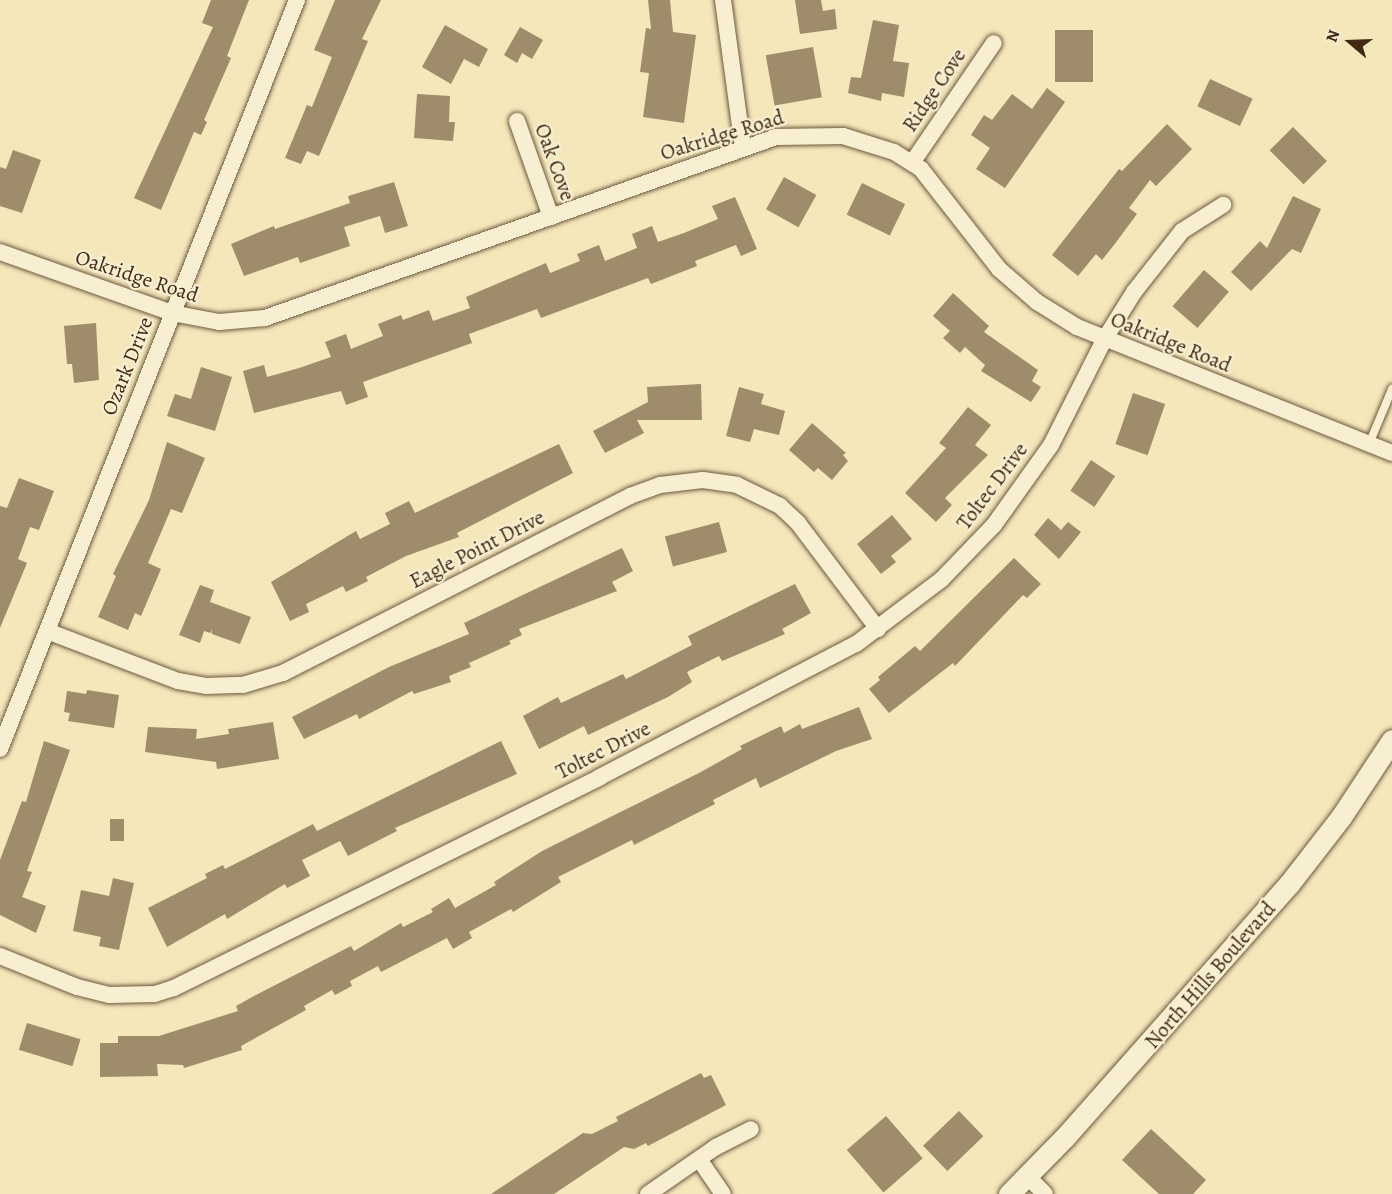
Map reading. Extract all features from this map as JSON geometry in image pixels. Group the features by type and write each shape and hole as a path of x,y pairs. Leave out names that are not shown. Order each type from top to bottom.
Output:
{"street":[{"name":"Ozark Drive","path":"0,749 297,0"},
{"path":"723,0 743,148"},
{"name":"Ridge Cove","path":"912,162 994,43"},
{"name":"Oak Cove","path":"517,122 551,217"},
{"name":"Oakridge Road","path":"0,252 172,314 219,322 265,318 776,137 821,134 876,144 912,162 936,184 999,268 1037,302 1104,340 1392,453"},
{"name":"Toltec Drive","path":"0,956 77,987 109,995 155,994 174,988 795,678 878,629 941,580 994,525 1051,446 1104,340 1171,242 1190,224 1223,205"},
{"name":"Eagle Point Drive","path":"47,631 178,681 206,686 243,685 283,673 630,496 660,484 703,480 737,485 780,506 798,523 878,629"},
{"name":"North Hills Boulevard","path":"1009,1194 1289,884 1392,740"},
{"path":"648,1194 699,1159 751,1129"},
{"path":"699,1159 723,1194"},
{"path":"1027,1176 1045,1194"}],"lane":[{"path":"1369,444 1389,408 1392,389"}],"building":[{"path":"211,0 249,0 227,56 231,58 204,120 207,122 201,135 194,132 161,210 134,198 213,27 202,23"},
{"path":"335,0 381,0 362,39 368,41 319,156 307,151 301,164 285,158 307,105 312,107 332,57 314,50"},
{"path":"648,0 670,0 673,32 696,35 684,123 643,117 649,73 640,72 646,28 651,29"},
{"path":"795,0 821,0 823,11 835,9 837,29 800,34"},
{"path":"873,20 899,25 893,61 909,63 904,97 882,93 881,101 848,93 851,77 861,78"},
{"path":"445,25 488,49 479,67 464,59 451,84 422,67"},
{"path":"520,27 543,40 532,59 522,53 517,63 504,55"},
{"path":"1055,30 1093,30 1093,82 1055,82"},
{"path":"813,47 822,97 775,106 766,55"},
{"path":"1210,79 1253,99 1240,126 1197,106"},
{"path":"1047,88 1065,102 1005,188 976,169 990,148 971,135 984,115 992,120 1012,94 1032,109"},
{"path":"417,94 450,96 449,122 455,122 453,141 414,138"},
{"path":"1167,124 1192,149 1156,186 1150,180 1129,208 1137,214 1114,245 1102,260 1096,254 1078,276 1052,255 1119,169 1122,171"},
{"path":"1293,127 1327,161 1304,184 1270,150"},
{"path":"13,150 41,160 22,213 0,206 0,167 6,169"},
{"path":"784,177 816,195 798,227 766,209"},
{"path":"394,182 408,226 385,233 380,216 344,227 350,246 300,263 298,257 244,276 231,244 274,226 275,229 350,203 348,196"},
{"path":"862,183 905,204 890,235 847,214"},
{"path":"1293,196 1321,209 1301,253 1292,249 1251,291 1231,272 1260,241 1267,248"},
{"path":"735,197 757,249 741,256 736,245 695,261 697,266 651,284 648,278 541,318 537,309 469,334 472,343 363,382 368,397 346,405 341,391 254,413 243,371 264,365 267,377 331,357 325,342 346,334 351,349 383,336 378,324 401,315 403,320 429,310 433,321 470,308 466,297 546,263 550,273 580,261 577,254 599,245 605,261 637,248 632,234 652,226 658,242 684,233 718,219 712,206"},
{"path":"1204,270 1229,292 1197,328 1173,306"},
{"path":"953,293 989,326 984,332 1038,370 1032,381 1041,387 1031,402 981,371 985,365 965,347 960,353 943,338 950,331 933,316"},
{"path":"96,323 99,380 74,383 72,364 67,364 64,326"},
{"path":"201,367 232,377 215,431 167,416 175,394 191,399"},
{"path":"701,384 702,420 637,420 644,433 605,453 593,431 648,402 647,387"},
{"path":"739,387 764,394 761,404 785,411 779,435 754,429 750,442 726,436"},
{"path":"1133,393 1165,404 1148,455 1115,444"},
{"path":"968,407 991,425 975,445 988,455 945,498 952,505 936,522 905,493 946,448 939,443"},
{"path":"812,423 846,453 843,455 848,461 832,480 818,468 814,472 789,450"},
{"path":"167,442 205,458 182,513 171,509 148,563 161,569 141,616 135,613 128,630 98,617 116,576 113,574 149,500"},
{"path":"559,444 573,473 457,533 459,537 406,556 366,577 368,581 346,592 343,586 306,604 309,612 290,621 271,582 356,531 360,539 390,524 385,513 409,501 415,513"},
{"path":"1091,460 1115,476 1094,507 1070,491"},
{"path":"19,478 54,491 39,530 30,527 18,559 27,563 0,628 0,506 7,508"},
{"path":"892,515 912,539 891,556 896,562 881,574 857,544"},
{"path":"1048,518 1061,530 1068,522 1081,532 1059,559 1034,535"},
{"path":"719,522 727,552 673,566 665,536"},
{"path":"622,548 633,571 612,582 617,591 519,629 522,635 509,641 511,644 469,663 471,667 449,676 451,682 414,694 412,691 359,719 357,714 304,739 292,717 389,667 469,634 464,623"},
{"path":"1014,558 1041,584 1027,598 1023,595 955,666 953,663 889,713 869,689 880,680 878,677 915,646 920,651"},
{"path":"795,584 811,613 782,629 785,634 722,661 719,656 687,672 692,682 668,697 588,735 584,726 539,749 523,716 558,697 561,703 623,674 626,679 692,645 688,636"},
{"path":"200,585 214,590 210,602 251,617 240,644 212,634 211,628 211,633 204,631 200,643 179,635"},
{"path":"87,690 119,695 114,728 68,721 70,713 64,712 67,691 86,694"},
{"path":"859,707 872,739 836,751 760,788 756,778 713,800 715,804 634,845 632,840 558,877 561,882 513,912 511,909 469,932 472,938 453,949 447,938 381,972 378,966 350,981 352,986 335,995 332,990 304,1006 306,1010 241,1046 242,1050 184,1068 183,1065 157,1064 158,1076 100,1077 100,1043 118,1043 118,1036 159,1036 238,1011 236,1006 254,996 351,946 354,951 401,923 403,927 433,912 431,909 449,898 455,908 496,885 494,882 542,851 699,773 742,749 740,746 781,726 784,733 800,724 802,729"},
{"path":"273,722 279,759 217,769 216,762 145,752 148,727 197,729 196,739 229,734 228,729"},
{"path":"44,741 70,750 27,871 32,872 22,897 46,906 36,933 0,915 0,860 22,801 26,802"},
{"path":"501,741 517,774 395,828 397,831 348,856 340,841 302,860 310,876 287,888 285,884 227,919 225,914 167,947 148,908 207,878 205,874 223,865 225,869 313,824 317,831"},
{"path":"110,819 124,819 124,841 110,841"},
{"path":"113,878 134,883 119,950 99,946 101,937 73,931 81,890 109,896"},
{"path":"27,1023 81,1039 72,1066 19,1050"},
{"path":"701,1073 704,1078 711,1075 726,1105 648,1146 646,1143 634,1149 624,1147 554,1194 491,1194 583,1133 592,1134 618,1121 616,1117"},
{"path":"959,1111 983,1136 947,1171 923,1146"},
{"path":"886,1116 923,1158 883,1192 847,1150"},
{"path":"1151,1129 1206,1180 1193,1194 1159,1194 1122,1160"}]}
